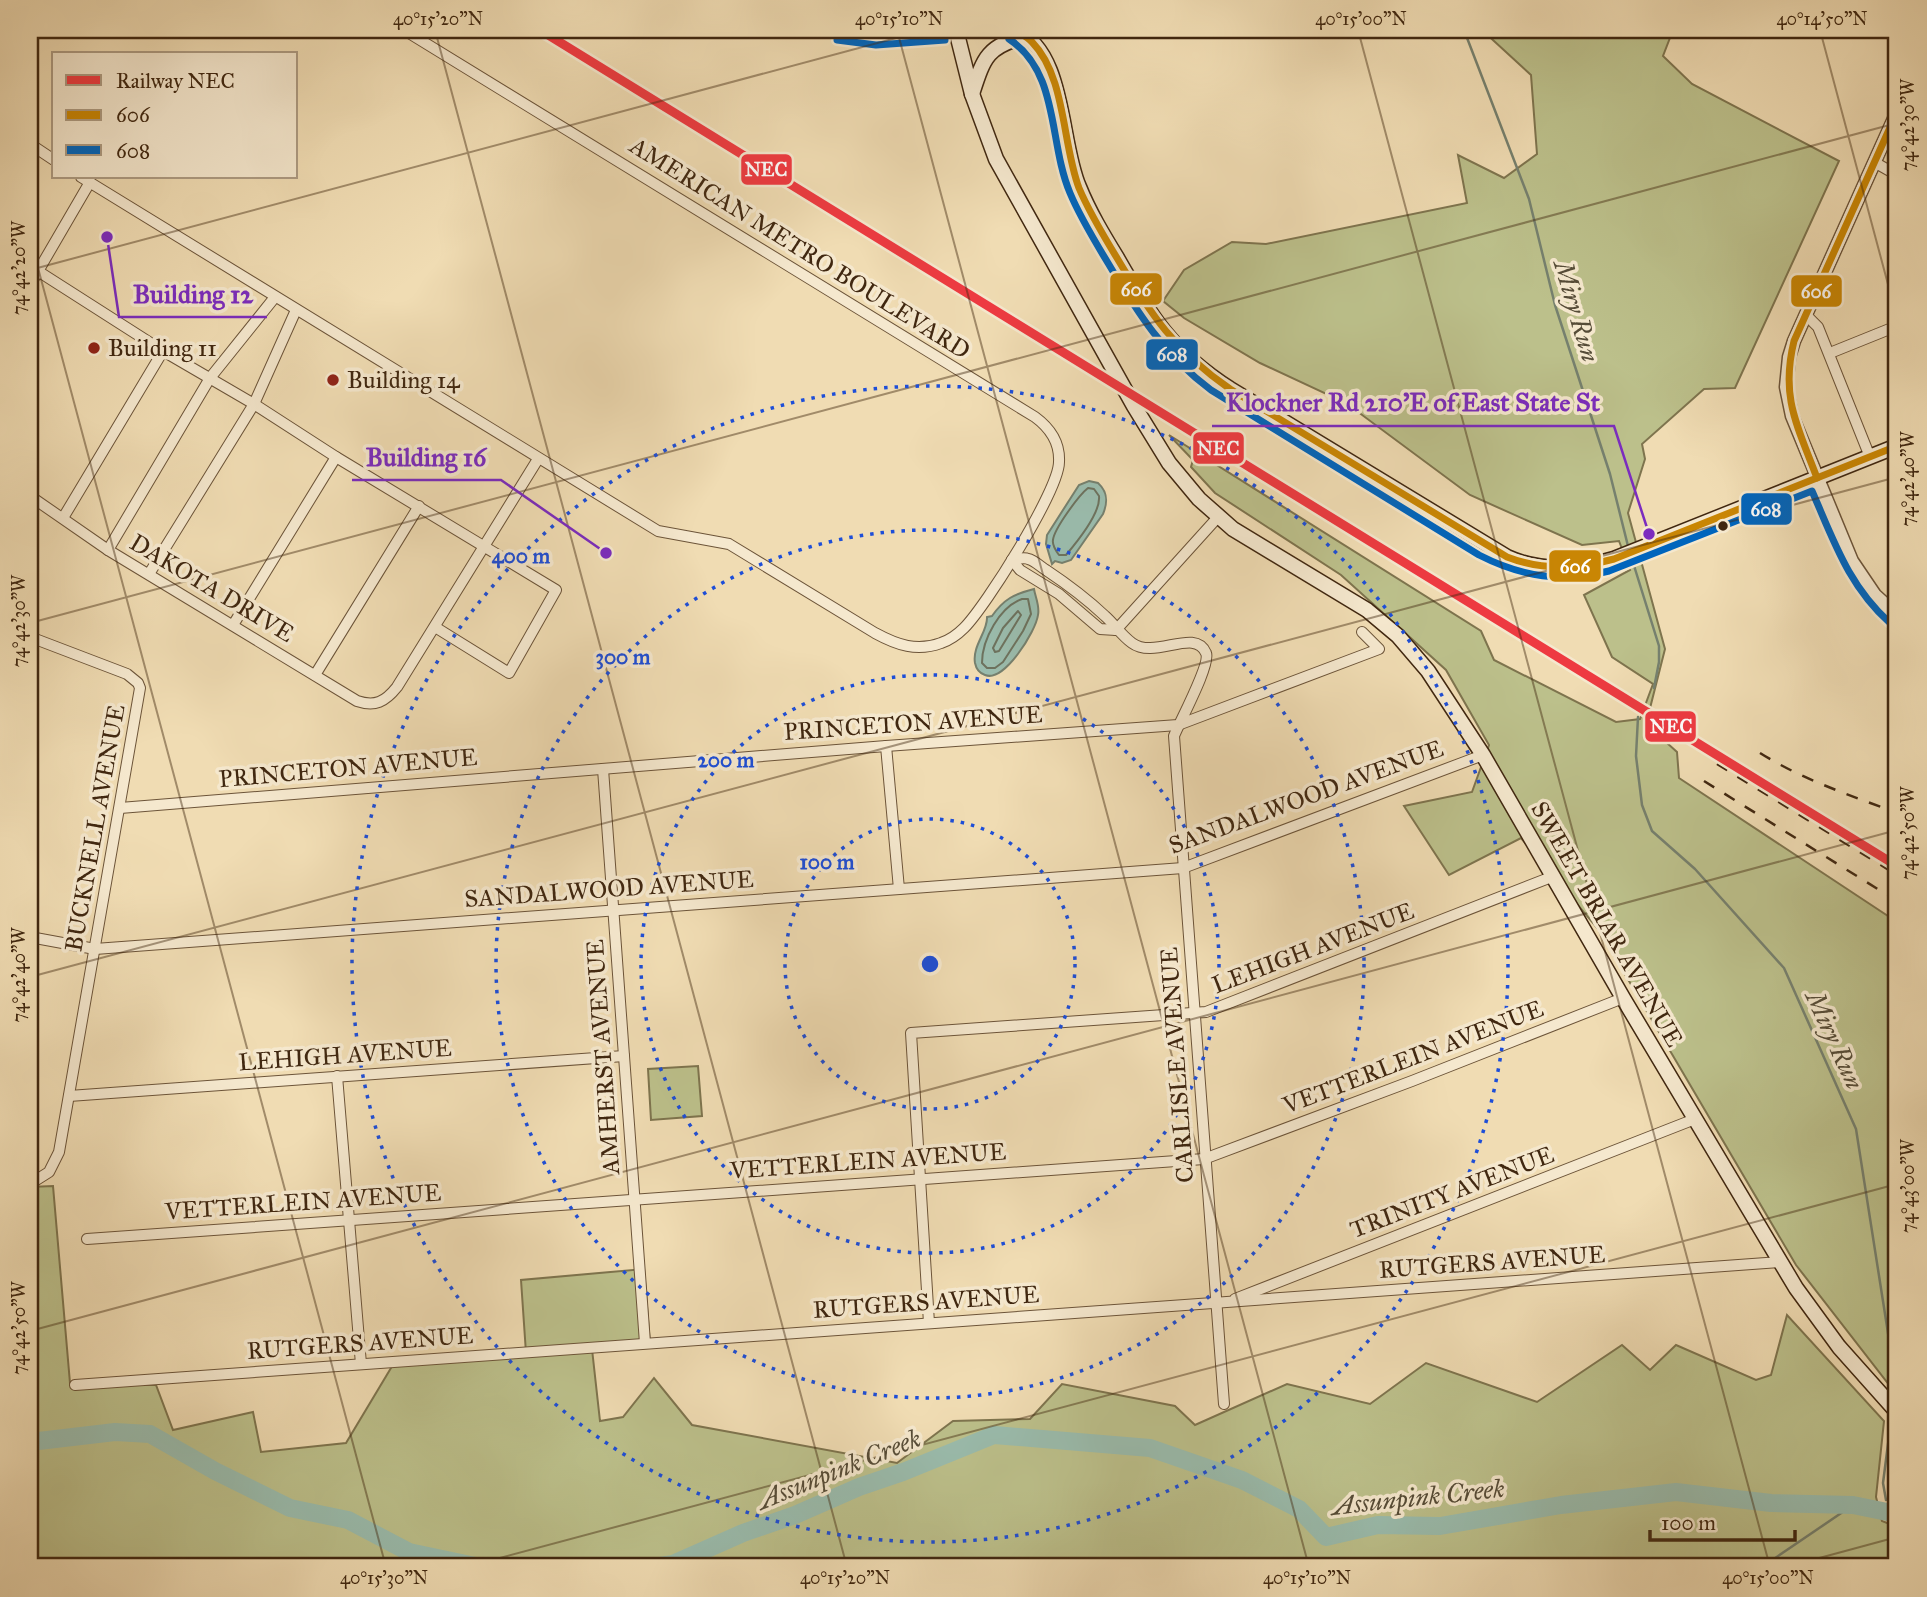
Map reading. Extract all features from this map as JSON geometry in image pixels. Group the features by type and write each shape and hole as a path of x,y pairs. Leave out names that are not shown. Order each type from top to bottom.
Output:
{"main road":[{"name":"SWEET BRIAR AVENUE","path":"956,30 972,94 1000,167 1152,437 1176,473 1218,517 1257,545 1349,597 1387,626 1428,671 1483,755 1780,1262 1816,1318 1897,1412"},
{"path":"972,94 982,64 989,53 1003,43 1025,34 1050,71 1071,165 1083,196 1144,306 1183,354 1230,389 1507,557 1528,565 1559,569 1594,565 1614,559 1897,446"}],"street":[{"name":"AMERICAN METRO BOULEVARD","path":"86,180 658,531 720,541 737,547 875,633 903,646 930,646 958,634 1012,560 1052,488 1059,469 1056,443 1040,421 404,30"},
{"path":"838,30 876,35 944,30"},
{"path":"1897,112 1789,357 1786,387 1792,416 1852,561 1875,595 1897,615"},
{"path":"30,144 52,159"},
{"path":"1874,162 1897,175"},
{"path":"30,285 34,269 86,180"},
{"path":"34,269 163,351 254,404 336,457 419,506 483,545 556,590 509,673 435,627 483,545 538,459"},
{"path":"108,550 210,378 275,297"},
{"path":"149,574 254,404 296,310"},
{"path":"1806,315 1818,327 1830,353 1870,457"},
{"path":"1830,353 1897,326"},
{"path":"63,518 163,351"},
{"path":"233,625 336,457"},
{"name":"DAKOTA DRIVE","path":"30,496 108,550 357,702 377,704 388,698 435,627"},
{"path":"315,675 419,506"},
{"path":"1116,630 1218,517"},
{"path":"1012,560 1020,570 1059,594 1100,629 1116,630 1133,644 1145,649 1186,642 1199,645 1205,651 1207,662 1178,725"},
{"name":"PRINCETON AVENUE","path":"120,808 1178,725 1379,649 1362,632"},
{"name":"BUCKNELL AVENUE","path":"30,637 127,674 138,682 139,696 60,1146 49,1172 30,1184"},
{"name":"CARLISLE AVENUE","path":"1178,725 1174,736 1204,1159 1221,1304 1224,1404"},
{"path":"886,746 899,889"},
{"name":"SANDALWOOD AVENUE","path":"30,937 95,949 1183,868 1483,755"},
{"name":"AMHERST AVENUE","path":"603,769 645,1343"},
{"name":"LEHIGH AVENUE","path":"920,1178 911,1033 1206,1012 1554,876"},
{"name":"VETTERLEIN AVENUE","path":"87,1239 1204,1159 1623,998"},
{"name":"LEHIGH AVENUE","path":"69,1096 624,1056"},
{"path":"337,1076 361,1364"},
{"name":"TRINITY AVENUE","path":"1221,1304 1695,1119"},
{"path":"920,1178 929,1323"},
{"name":"RUTGERS AVENUE","path":"75,1385 1780,1262"}],"green space":[{"path":"1482,30 1673,30 1663,56 1692,84 1839,161 1735,388 1704,389 1642,444 1645,459 1628,513 1665,649 1646,724 1677,752 1679,778 1897,922 1897,1395 1796,1265 1599,930 1521,838 1449,875 1404,806 1472,792 1489,745 1446,670 1341,575 1215,493 1191,467 1193,460 1169,435 1481,631 1494,660 1616,722 1640,719 1653,684 1612,657 1584,595 1630,570 1619,541 1582,545 1470,495 1346,403 1260,363 1184,318 1163,301 1184,270 1232,242 1266,244 1467,203 1458,155 1504,178 1537,154 1531,75"},
{"path":"698,1066 702,1116 651,1120 648,1069"},
{"path":"53,1186 70,1383 156,1385 173,1430 253,1412 261,1452 346,1443 394,1363 526,1353 521,1280 644,1269 650,1344 592,1349 600,1421 623,1417 654,1378 692,1425 897,1463 953,1421 1030,1419 1062,1384 1175,1406 1195,1425 1287,1384 1370,1404 1426,1363 1537,1402 1622,1345 1650,1370 1676,1345 1756,1380 1771,1375 1787,1315 1884,1421 1876,1497 1882,1521 1897,1527 1897,1567 30,1567 30,1187"}],"water":[{"path":"1089,481 1098,483 1105,494 1103,514 1071,560 1062,563 1055,561 1052,564 1046,544 1047,535 1079,485"},
{"path":"1034,589 1038,615 1032,632 1010,664 993,675 981,673 976,667 975,657 987,617 992,616 1010,598"}],"waterway":[{"name":"Miry Run","path":"1464,30 1529,199 1555,305 1610,474 1628,546"},
{"name":"Miry Run","path":"1631,556 1659,646 1654,688"},
{"name":"Miry Run","path":"1638,717 1636,756 1642,805 1652,831 1695,869 1784,968 1856,1129 1893,1365 1892,1399"},
{"name":"Miry Run","path":"1886,1500 1883,1483 1892,1413"},
{"name":"Assunpink Creek","path":"30,1442 115,1432 150,1434 215,1471 290,1508 348,1520 409,1552 480,1567"},
{"name":"Assunpink Creek","path":"654,1567 673,1564 743,1533 795,1515 859,1487 994,1435 1150,1448 1242,1480 1299,1509 1326,1537 1378,1525 1440,1526 1561,1505 1676,1492 1771,1503 1853,1505 1897,1514"},
{"path":"1762,1567 1853,1505"}],"railway":[{"path":"1760,753 1810,779 1897,813"},
{"path":"1717,764 1897,875"},
{"path":"1704,781 1897,901"}],"rail line":[{"name":"NEC","path":"540,30 1897,866"}],"transit line":[{"name":"606","path":"838,30 876,35 944,30"},
{"name":"606","path":"1015,30 1032,42 1051,73 1062,111 1073,170 1092,215 1141,297 1179,346 1230,389 1507,557 1534,565 1560,567 1614,559 1897,446"},
{"name":"608","path":"1009,39 1025,53 1037,70 1045,89 1063,173 1092,237 1153,332 1180,363 1211,390 1479,555 1511,568 1542,576 1575,577 1609,571 1812,491 1835,545 1853,578 1890,623"},
{"name":"608","path":"837,40 876,45 945,40"},
{"name":"606","path":"1817,478 1793,412 1790,396 1790,361 1794,341 1897,112"}],"place":[{"name":"Building 12","path":"107,237"},
{"name":"Building 11","path":"94,348"},
{"name":"Building 14","path":"333,380"},
{"name":"Klockner Rd 210'E of East State St","path":"1649,534"},
{"name":"Building 16","path":"606,553"}]}
